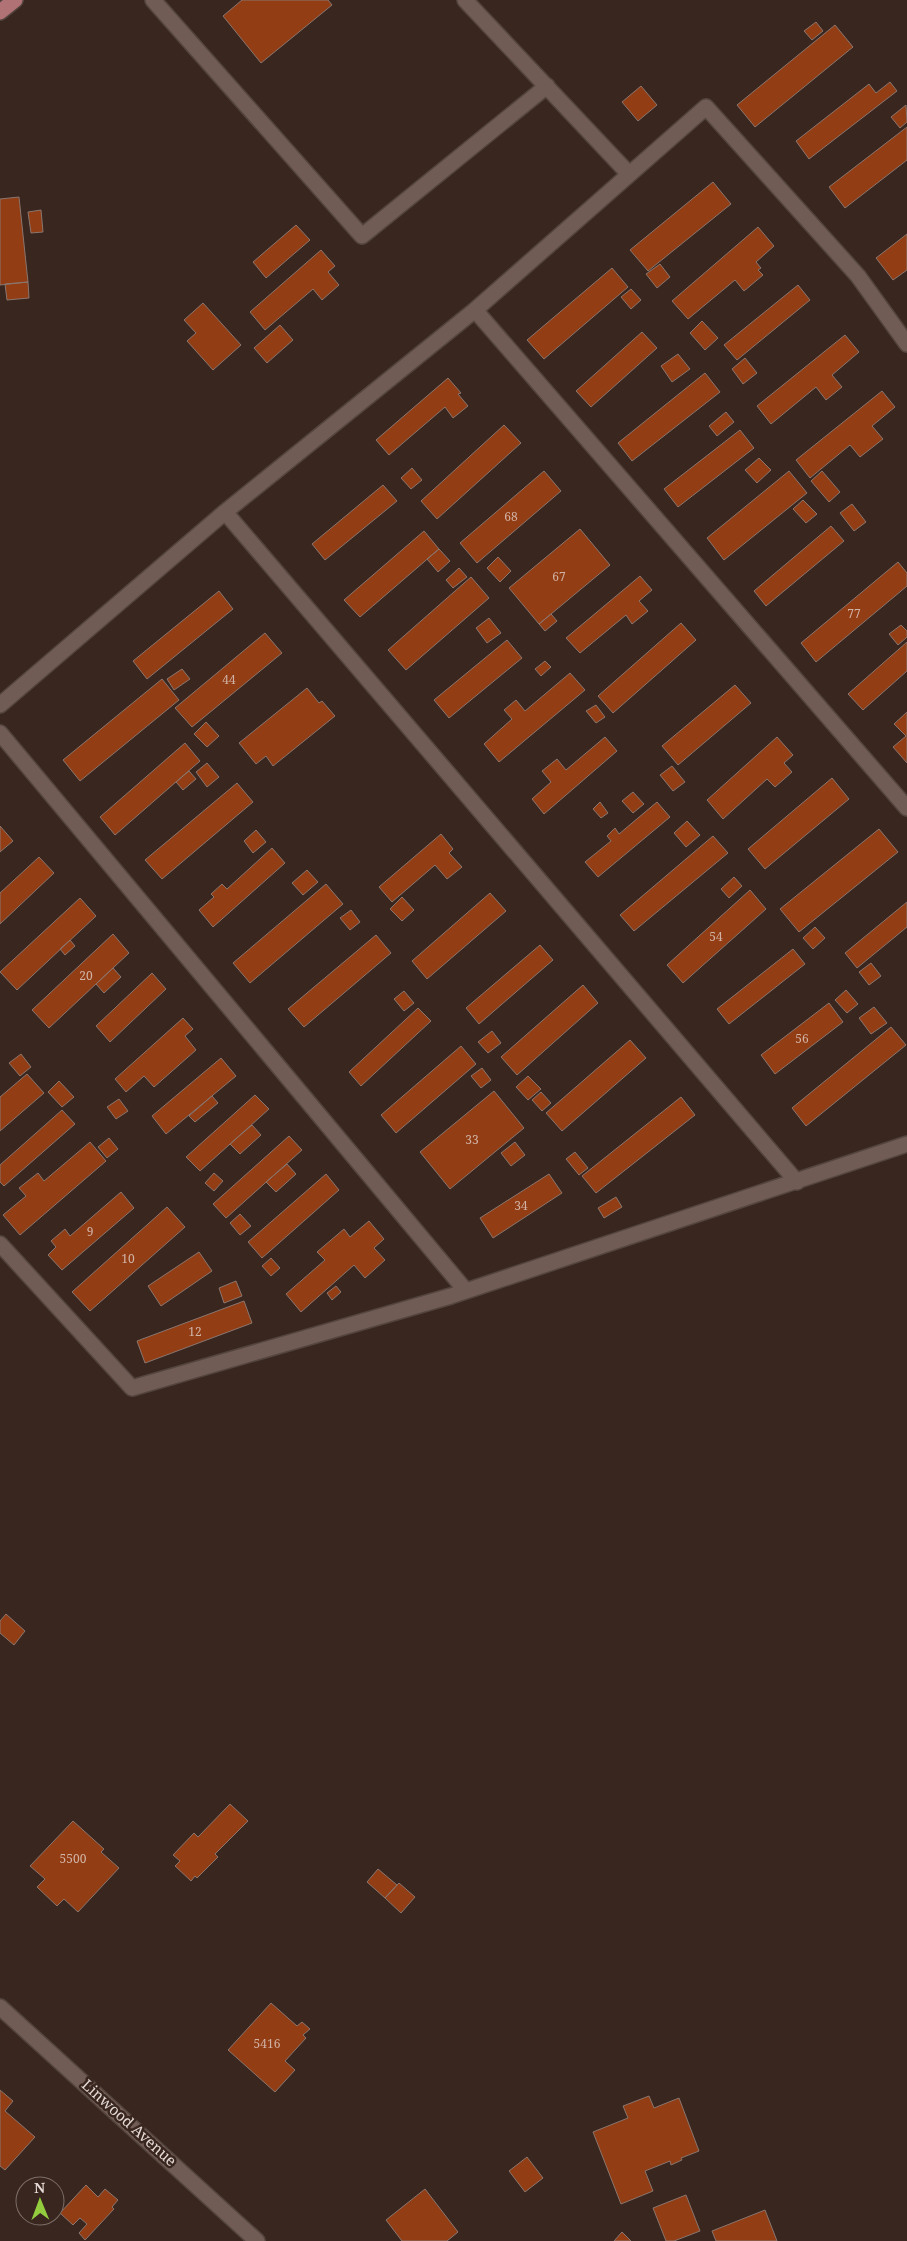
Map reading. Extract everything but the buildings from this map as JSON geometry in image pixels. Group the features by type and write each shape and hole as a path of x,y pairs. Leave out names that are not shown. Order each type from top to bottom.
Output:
{"main road":[{"path":"0,12 15,0"}],"street":[{"path":"153,0 362,236 546,86"},
{"path":"465,0 630,174"},
{"path":"0,705 225,512 475,310 706,107 858,276 907,344"},
{"path":"475,310 907,808"},
{"path":"225,512 797,1182"},
{"path":"0,733 466,1291"},
{"path":"0,1244 132,1388 466,1291 907,1144"},
{"name":"Linwood Avenue","path":"0,2006 256,2241"}]}
